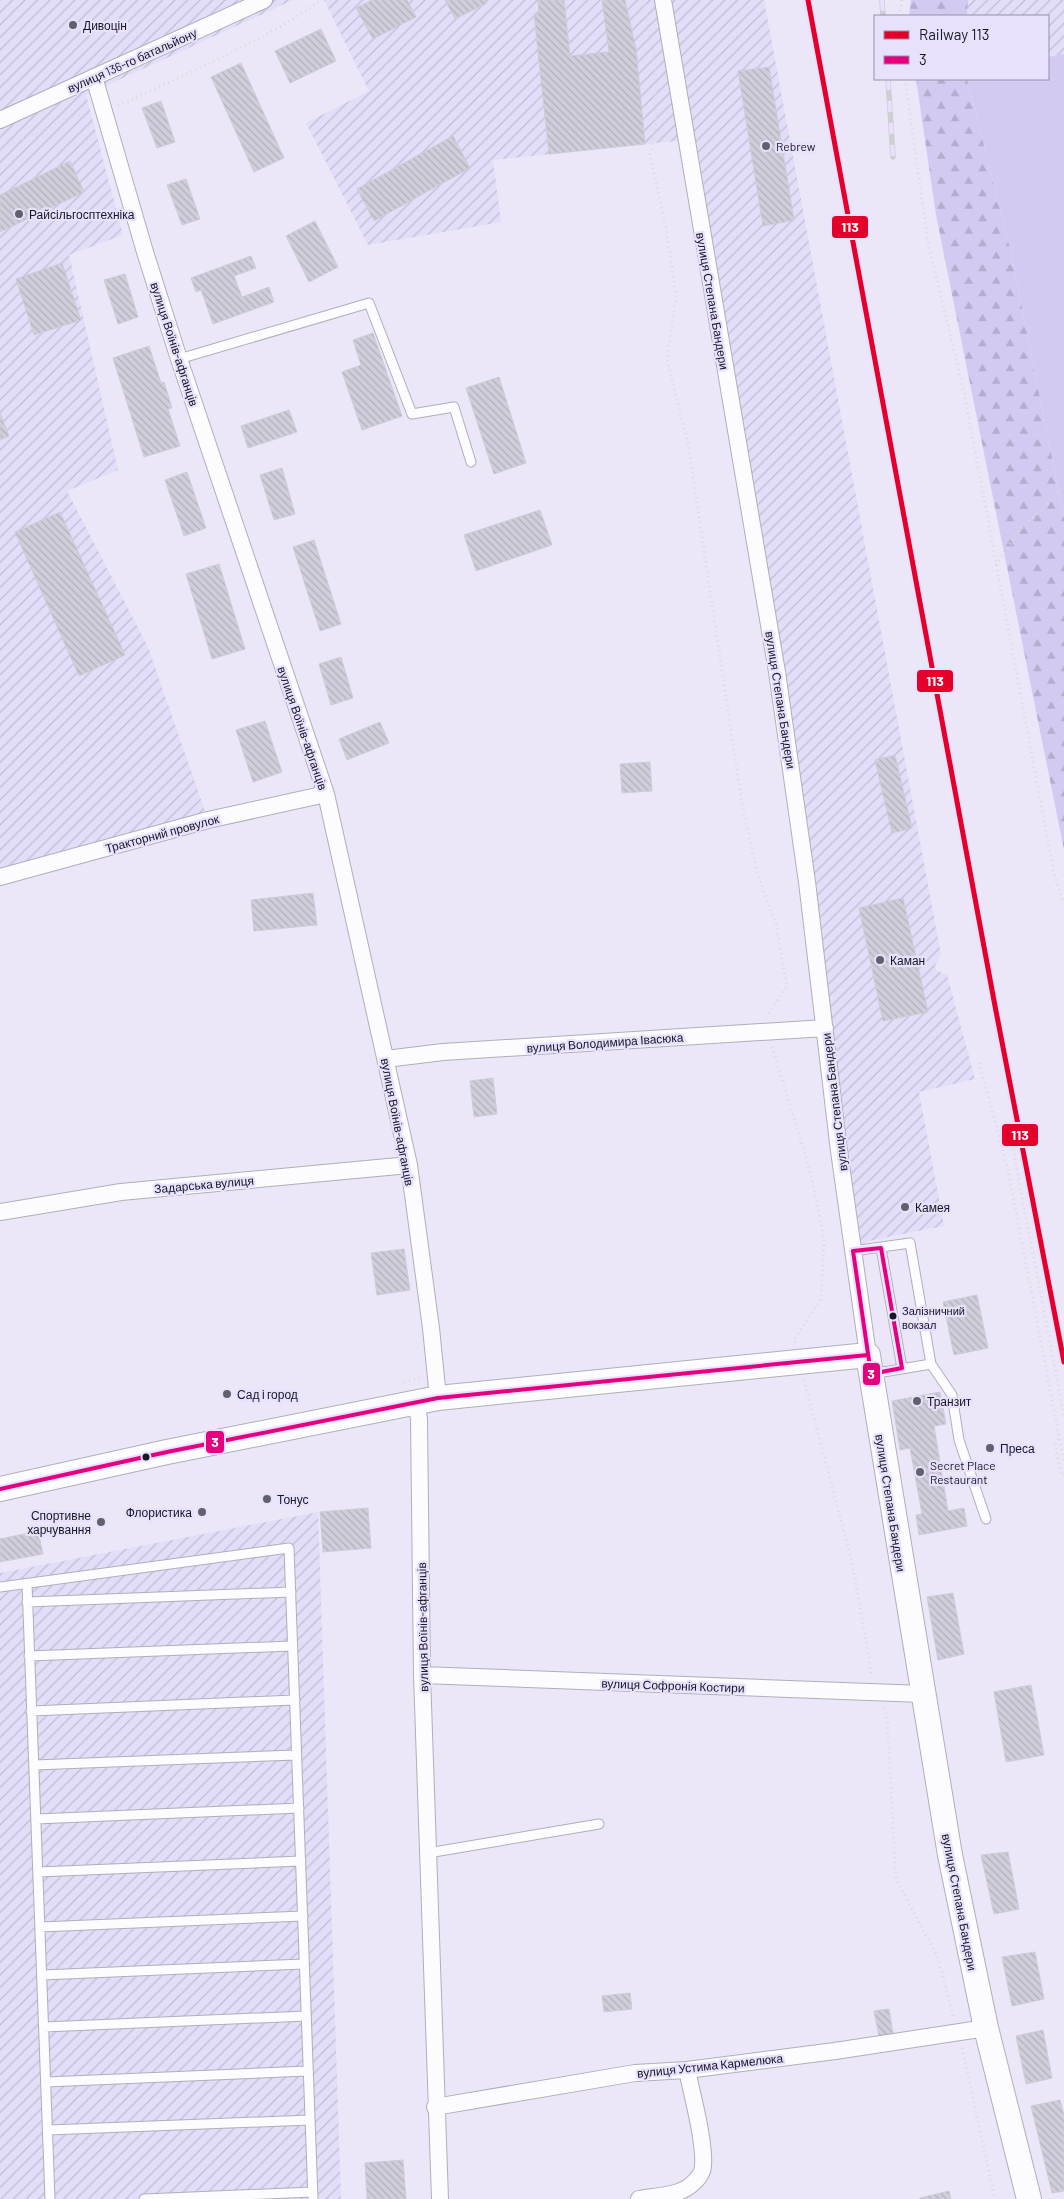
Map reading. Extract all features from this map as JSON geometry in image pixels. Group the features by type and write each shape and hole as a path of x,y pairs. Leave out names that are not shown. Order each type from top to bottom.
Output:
{"street":[{"name":"вулиця 136-го батальйону","path":"0,120 264,0"},
{"name":"вулиця Степана Бандери","path":"663,0 772,644 805,864 852,1252 923,1694 950,1854 986,2028 1029,2199"},
{"name":"вулиця Воїнів-афганців","path":"94,77 145,252 179,359 326,794 408,1165 431,1328 427,1400 419,1419 422,1675 435,2107"},
{"name":"Тракторний провулок","path":"0,877 208,820 326,794"},
{"name":"вулиця Володимира Івасюка","path":"386,1059 443,1052 825,1028"},
{"name":"Задарська вулиця","path":"0,1212 121,1192 408,1165"},
{"path":"0,1488 167,1452 427,1400 869,1365"},
{"name":"вулиця Софронія Костири","path":"422,1675 923,1694"},
{"name":"вулиця Устима Кармелюка","path":"435,2107 635,2073 687,2070 835,2051 986,2028"},
{"path":"639,2199 679,2191 691,2186 700,2176 704,2166 699,2126 687,2070"},
{"path":"435,2107 440,2199"}],"lane":[{"path":"179,359 369,303 412,414 454,408 471,462"},
{"path":"852,1252 910,1244 931,1364 952,1395 959,1440 986,1520"},
{"path":"881,1248 902,1368"},
{"path":"869,1365 902,1368 931,1364"},
{"path":"0,1588 289,1548 313,2196 144,2199"},
{"path":"27,1584 50,2199"},
{"path":"27,1602 291,1592"},
{"path":"29,1656 292,1646"},
{"path":"31,1711 295,1700"},
{"path":"34,1765 296,1755"},
{"path":"36,1819 298,1808"},
{"path":"428,1853 599,1824"},
{"path":"38,1872 300,1861"},
{"path":"40,1926 302,1916"},
{"path":"42,1974 304,1964"},
{"path":"44,2027 306,2016"},
{"path":"46,2082 308,2071"},
{"path":"48,2130 310,2120"}],"path":[{"path":"111,107 128,102 241,46 304,13 321,0"},
{"path":"643,0 655,63 656,120 650,154 666,228 676,296 667,359 688,444 743,810 758,875 776,924 787,986 764,1022"},
{"path":"900,15 902,0"},
{"path":"905,80 928,242 965,397 1054,874 1064,903"},
{"path":"0,149 67,119 93,112"},
{"path":"996,565 1017,533 1064,487"},
{"path":"770,1040 810,1170 824,1238 821,1299 794,1340 797,1348"},
{"path":"979,1063 1008,1170 1064,1463"},
{"path":"1013,1149 1064,1416"},
{"path":"803,1375 852,1562 873,1680"},
{"path":"1059,1434 1055,1442 1062,1475"},
{"path":"884,1707 887,1716 896,1879 937,1956 955,2022"},
{"path":"960,2041 995,2199"}],"shaded area":[{"path":"0,0 293,0 86,95 123,235 69,255 118,470 67,491 148,647 208,820 0,877"},
{"path":"324,0 764,0 941,955 935,965 936,970 947,975 975,1079 919,1092 944,1226 868,1241 853,1251 820,984 686,140 493,160 501,222 368,245 306,123 369,91"},
{"path":"968,0 1064,0 1064,54 1049,57 1049,15 967,15"},
{"path":"318,1512 341,2199 0,2199 0,1573"}],"green space":[{"path":"911,0 968,0 967,15 909,15"},
{"path":"1064,54 1064,518 1011,252 967,80 1049,80 1049,57"},
{"path":"916,80 967,80 1011,252 1064,518 1064,850 936,215"}],"building":[{"path":"372,0 407,0 416,17 373,39 356,8"},
{"path":"445,0 485,0 487,3 455,19"},
{"path":"538,0 564,0 570,56 609,52 602,0 625,0 636,49 645,144 549,154 534,14 539,13"},
{"path":"321,29 336,61 290,83 275,51"},
{"path":"241,63 284,158 254,172 211,77"},
{"name":"Rebrew","path":"769,67 794,220 763,226 738,71"},
{"path":"161,101 175,142 157,148 142,108"},
{"path":"453,136 470,168 374,221 357,189"},
{"name":"Райсільгосптехніка","path":"70,161 84,192 0,232 0,195"},
{"path":"186,179 200,219 182,225 167,185"},
{"path":"315,221 338,267 309,282 286,236"},
{"path":"251,256 256,268 234,276 242,297 269,287 274,302 213,324 201,290 196,292 191,278"},
{"path":"62,263 81,320 34,335 16,279"},
{"path":"125,274 138,317 118,324 104,280"},
{"path":"373,333 402,416 362,430 342,372 361,365 353,340"},
{"path":"149,346 161,383 164,382 172,408 168,409 180,446 144,457 113,358"},
{"path":"499,377 526,463 494,474 466,388"},
{"path":"289,410 297,432 248,448 241,426"},
{"path":"0,413 9,436 0,440"},
{"path":"282,468 295,514 274,520 260,475"},
{"path":"187,472 206,528 184,536 165,480"},
{"path":"540,510 552,545 476,571 464,535"},
{"path":"60,512 125,655 79,676 15,532"},
{"path":"314,540 341,624 320,631 293,547"},
{"path":"219,564 245,649 212,659 186,574"},
{"path":"341,657 353,698 331,705 319,664"},
{"path":"265,721 282,772 253,782 236,730"},
{"path":"380,722 389,743 347,760 339,739"},
{"path":"895,755 912,828 892,833 875,760"},
{"path":"650,762 652,791 622,793 620,764"},
{"path":"313,893 317,925 254,931 251,900"},
{"path":"903,898 928,1012 883,1021 859,908"},
{"path":"493,1078 497,1114 474,1117 470,1081"},
{"path":"404,1249 410,1290 377,1295 371,1253"},
{"path":"977,1295 988,1348 954,1355 943,1302"},
{"path":"940,1392 946,1424 934,1426 948,1511 964,1508 967,1526 919,1535 916,1515 922,1514 910,1448 900,1450 892,1401"},
{"path":"368,1508 371,1548 323,1552 320,1512"},
{"path":"38,1531 43,1554 0,1562 0,1539"},
{"path":"953,1593 964,1654 938,1660 927,1597"},
{"path":"1031,1685 1044,1755 1006,1762 994,1692"},
{"path":"1008,1852 1019,1909 994,1914 981,1855"},
{"path":"1035,1952 1044,1999 1012,2006 1002,1957"},
{"path":"630,1993 632,2009 604,2012 602,1996"},
{"path":"889,2009 893,2034 879,2036 874,2011"},
{"path":"1043,2030 1052,2078 1026,2084 1016,2036"},
{"path":"1060,2100 1064,2115 1064,2191 1052,2193 1031,2106"},
{"path":"403,2160 406,2199 367,2199 365,2163"},
{"path":"949,2191 951,2199 920,2199 920,2198"}],"railway":[{"path":"882,0 883,15"},
{"path":"888,80 893,157"}],"rail line":[{"name":"113","path":"808,0 995,1006 1064,1362"}],"transit line":[{"name":"3","path":"881,1248 902,1368 871,1374 853,1251 881,1248"},
{"name":"3","path":"0,1489 167,1452 438,1398 868,1355"}],"place":[{"name":"Дивоцін","path":"73,25"},
{"name":"Rebrew","path":"766,146"},
{"name":"Райсільгосптехніка","path":"19,214"},
{"name":"Каман","path":"880,960"},
{"name":"Камея","path":"905,1207"},
{"name":"Залізничний вокзал","path":"893,1316"},
{"name":"Сад і город","path":"227,1394"},
{"name":"Транзит","path":"917,1401"},
{"name":"Преса","path":"990,1448"},
{"name":"Secret Place Restaurant","path":"920,1472"},
{"name":"Тонус","path":"267,1499"},
{"name":"Флористика","path":"202,1512"},
{"name":"Спортивне харчування","path":"101,1522"}]}
